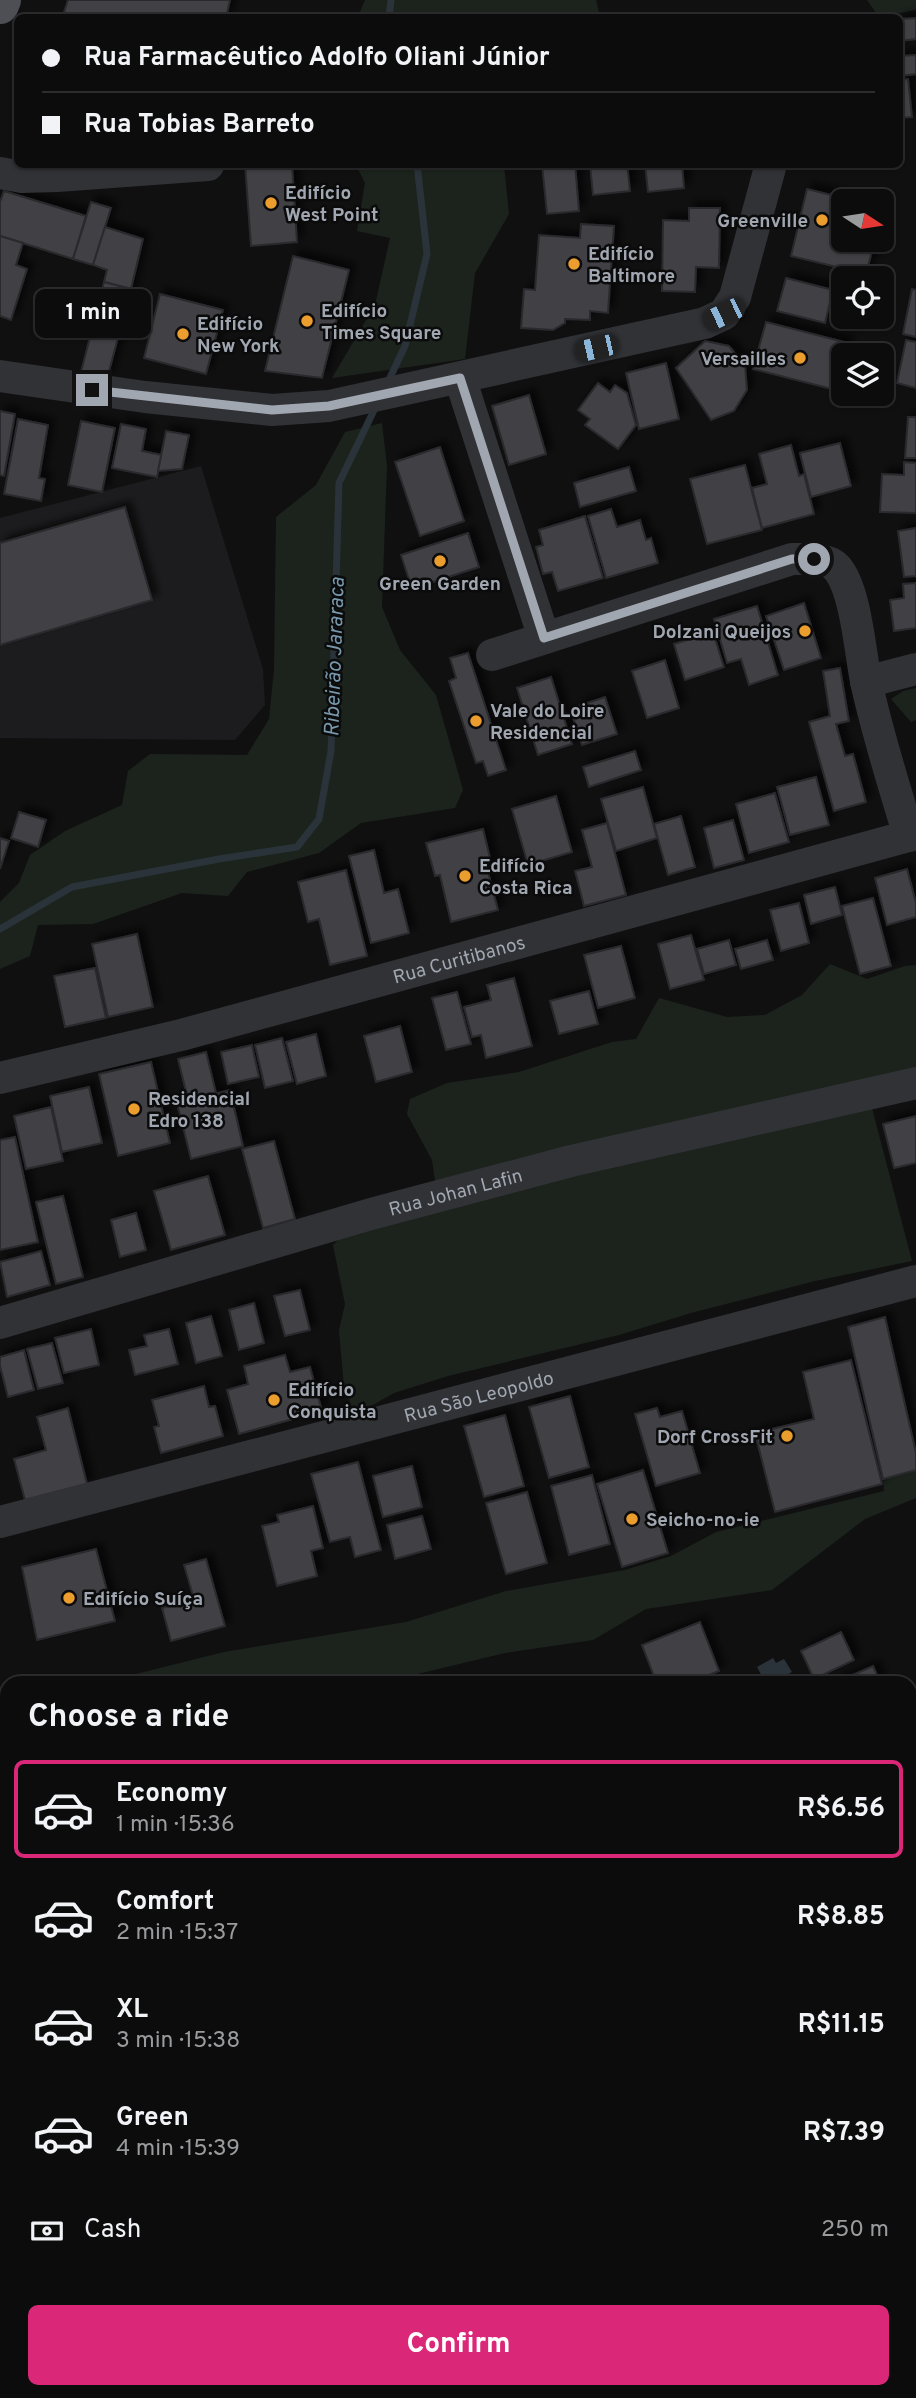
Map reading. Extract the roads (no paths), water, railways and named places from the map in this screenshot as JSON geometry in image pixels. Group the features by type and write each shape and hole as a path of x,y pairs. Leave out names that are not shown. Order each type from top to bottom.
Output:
{"street":[{"path":"0,173 22,177 57,176 167,168"},
{"path":"0,376 145,397 272,410 329,406 705,323 724,314 735,297 770,168"},
{"path":"460,378 544,638"},
{"path":"492,655 792,559 814,559 835,565 847,582 866,682 885,755 913,835"},
{"path":"866,682 916,669"},
{"name":"Rua Curitibanos","path":"0,1079 181,1035 913,835"},
{"name":"Rua Johan Lafin","path":"0,1323 358,1217 571,1161 916,1083"},
{"name":"Rua São Leopoldo","path":"0,1522 916,1281"}],"waterway":[{"name":"Ribeirão Jararaca","path":"389,14 391,0"},
{"name":"Ribeirão Jararaca","path":"387,384 405,346 427,254 417,168"},
{"name":"Ribeirão Jararaca","path":"0,929 72,887 297,847 319,819 331,751 339,483 377,404"}],"place":[{"name":"Edifício West Point","path":"271,203"},
{"name":"Greenville","path":"822,220"},
{"name":"Edifício Baltimore","path":"574,264"},
{"name":"Edifício Times Square","path":"307,321"},
{"name":"Edifício New York","path":"183,334"},
{"name":"Versailles","path":"800,358"},
{"name":"Green Garden","path":"440,561"},
{"name":"Dolzani Queijos","path":"805,631"},
{"name":"Vale do Loire Residencial","path":"476,721"},
{"name":"Edifício Costa Rica","path":"465,876"},
{"name":"Residencial Edro 138","path":"134,1109"},
{"name":"Edifício Conquista","path":"274,1400"},
{"name":"Dorf CrossFit","path":"787,1436"},
{"name":"Seicho-no-ie","path":"632,1519"},
{"name":"Edifício Suíça","path":"69,1598"}]}
